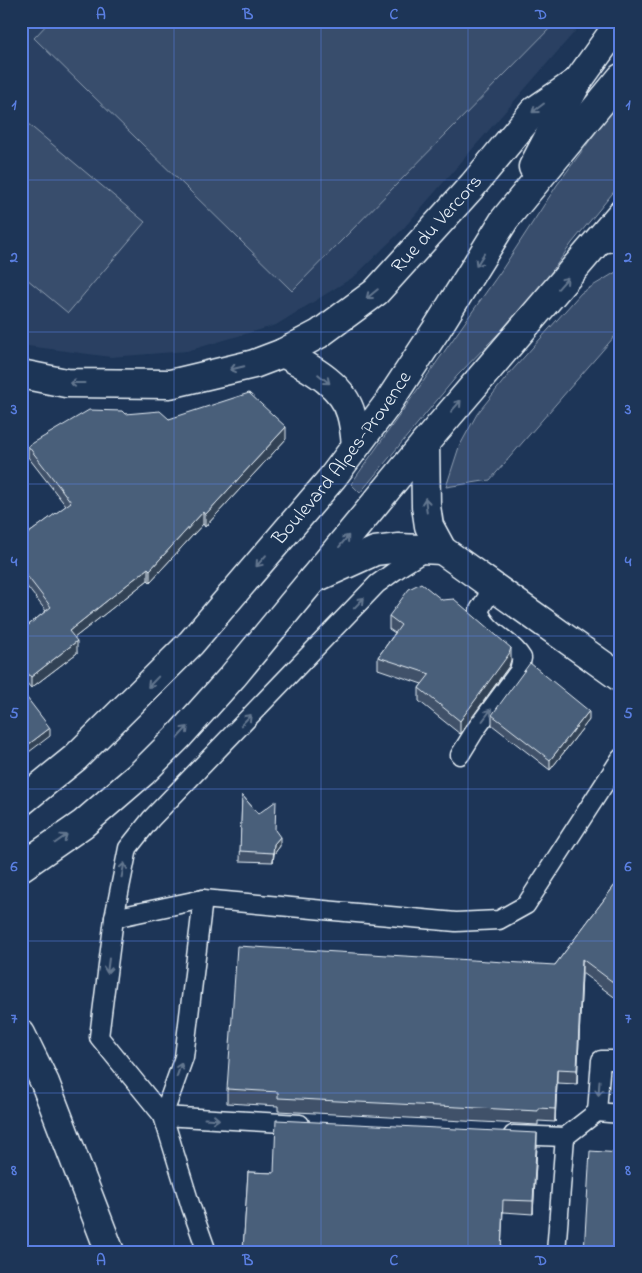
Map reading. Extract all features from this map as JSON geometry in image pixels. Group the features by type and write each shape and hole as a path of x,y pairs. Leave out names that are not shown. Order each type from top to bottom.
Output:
{"main road":[{"path":"505,219 578,81 621,21"},
{"name":"Boulevard Alpes-Provence","path":"21,802 75,758 191,643 325,486 386,406 505,219 621,78"},
{"name":"Rue du Vercors","path":"21,374 66,383 170,384 250,365 283,353 319,334 376,292 473,185 534,111 578,81"},
{"path":"21,867 82,824 142,773 180,735 233,676 424,443 621,214"},
{"path":"283,353 314,371 340,392 351,413 356,445"},
{"path":"424,443 426,506 435,550"},
{"path":"313,579 375,551 398,548 435,550 494,587 621,678"},
{"path":"21,1034 45,1083 110,1252"}],"lane":[{"path":"594,246 621,240"},
{"path":"207,1252 163,1116 99,1037 114,918 128,848 150,819 377,584 403,564 435,550"},
{"path":"460,755 476,729 519,671 522,658 518,650 488,627 482,619 479,610 494,587"},
{"path":"114,918 203,899 456,922 499,920 526,905 621,758"},
{"path":"163,1116 184,1057 203,899"},
{"path":"597,1112 601,1060 621,1060"},
{"path":"497,1134 565,1137 597,1112 621,1114"},
{"path":"163,1116 320,1125"},
{"path":"556,1252 565,1137"}],"shaded area":[{"path":"21,21 584,21 402,230 355,276 276,325 187,351 111,357 28,346 21,343"},
{"path":"50,21 557,21 292,291 34,38"},
{"path":"621,98 621,183 572,243 533,298 457,376 360,493 351,484 501,271 557,185"},
{"path":"21,118 145,222 68,313 21,274"},
{"path":"621,269 621,329 490,480 446,487 459,447 477,414 509,374 581,293"}],"building":[{"path":"249,393 286,427 205,515 203,512 150,570 148,568 69,631 77,641 31,677 21,665 21,631 51,607 21,568 21,539 71,502 28,446 89,410 122,411 125,414 160,411 169,419"},
{"path":"421,583 442,600 454,599 511,648 509,654 460,721 419,688 430,674 378,657 401,625 389,616 409,589"},
{"path":"530,663 589,711 550,760 492,715"},
{"path":"21,690 50,728 21,750"},
{"path":"242,795 258,814 276,801 275,830 280,837 274,844 273,853 240,851"},
{"path":"621,877 621,988 582,959 577,1070 557,1069 555,1109 538,1108 538,1111 278,1098 278,1092 227,1089 237,946 555,965"},
{"path":"276,1120 537,1133 533,1201 503,1200 501,1252 267,1252 243,1250 248,1172 274,1173"},
{"path":"590,1151 621,1153 621,1252 584,1252"}]}
